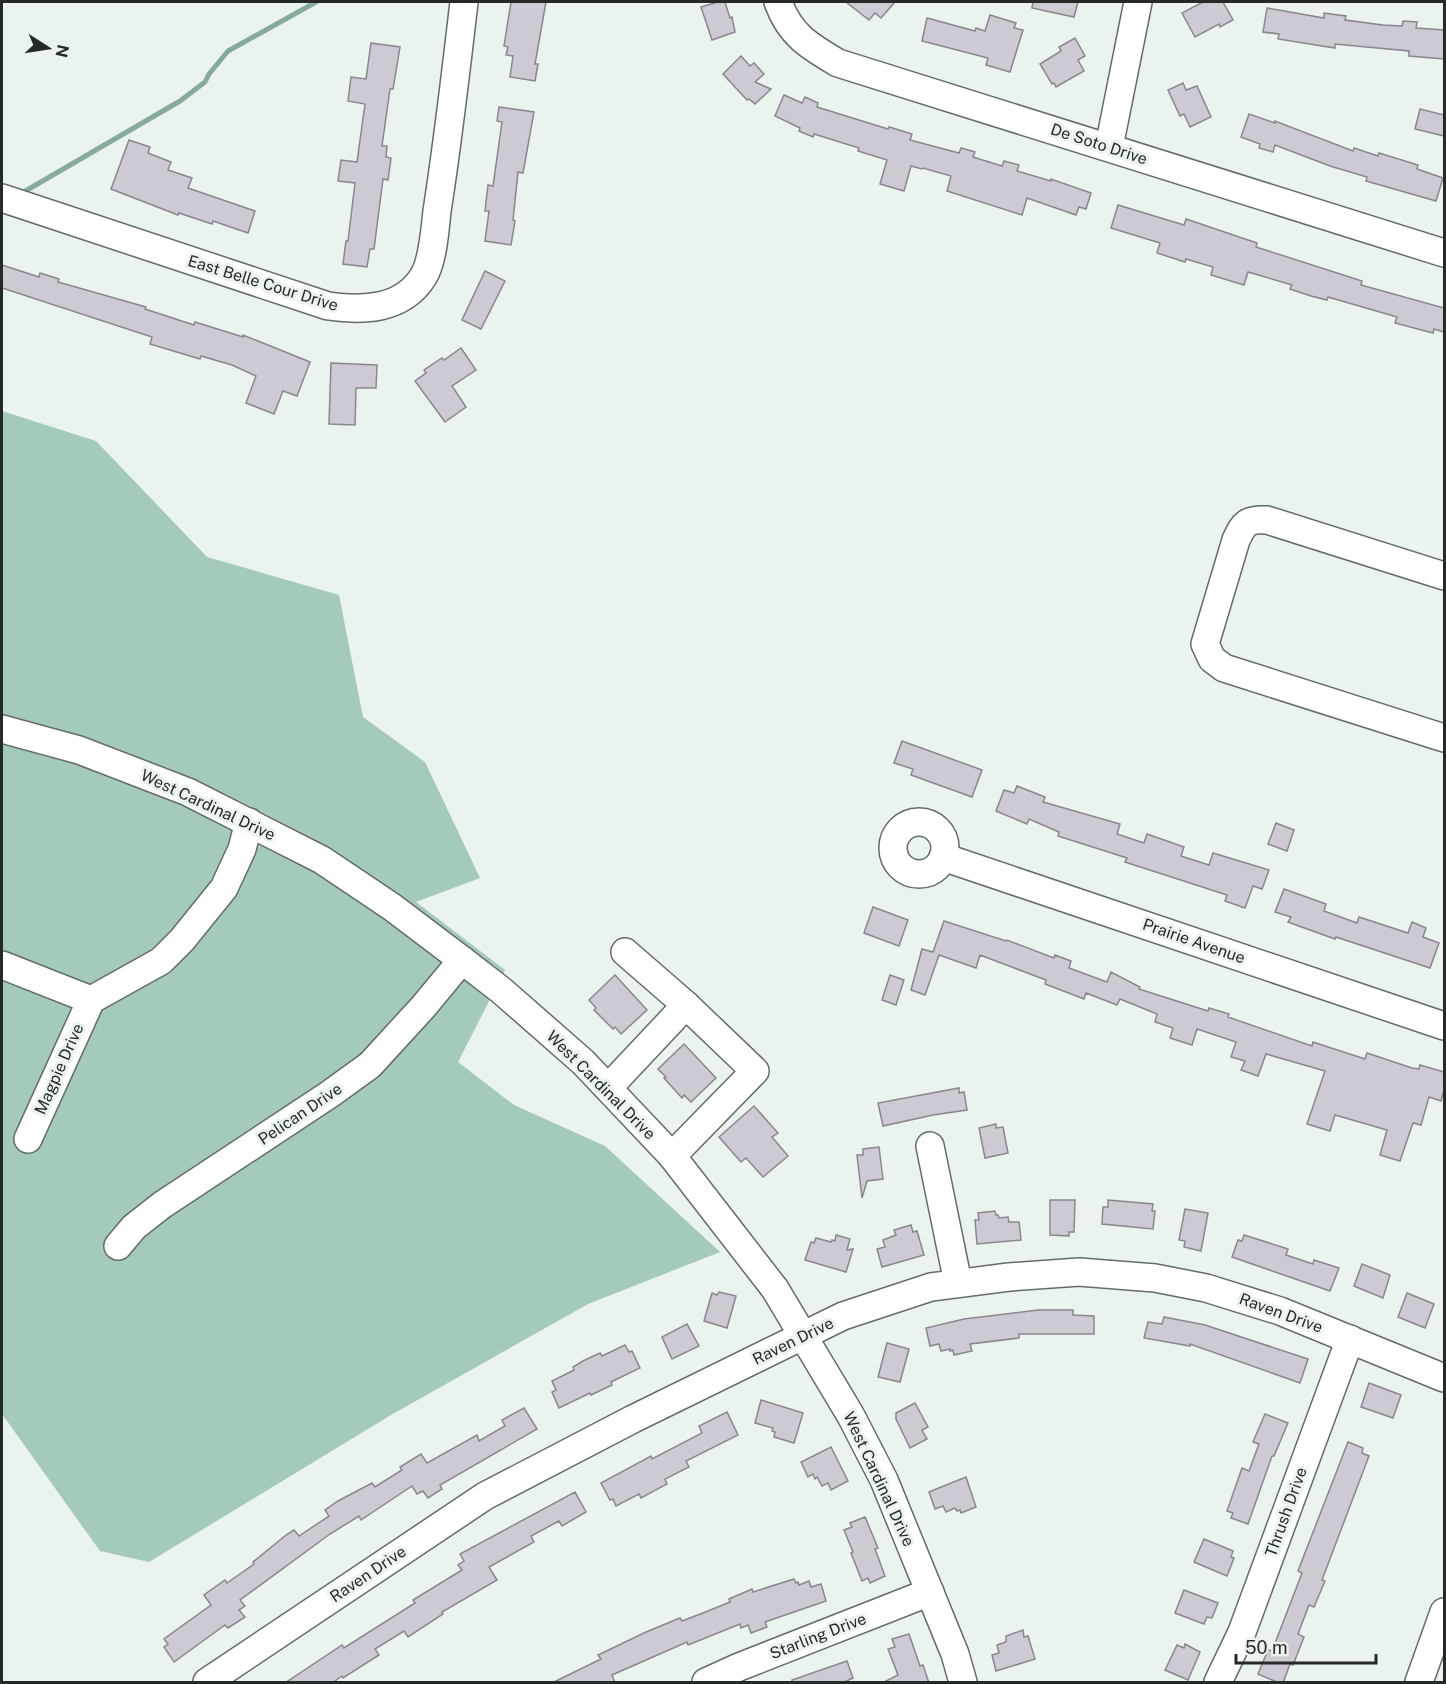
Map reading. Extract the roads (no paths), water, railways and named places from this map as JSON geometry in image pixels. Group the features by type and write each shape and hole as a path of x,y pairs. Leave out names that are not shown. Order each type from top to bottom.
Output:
{"street":[{"name":"East Belle Cour Drive","path":"2,198 328,306 352,309 395,303 411,291 424,276 431,251 446,152 464,2"},
{"name":"De Soto Drive","path":"778,2 790,24 806,44 838,63 1109,147 1205,180 1444,253"},
{"path":"1109,147 1138,2"},
{"path":"1444,576 1267,520 1255,519 1243,525 1236,540 1204,644 1212,659 1224,668 1444,738"},
{"name":"West Cardinal Drive","path":"2,729 79,750 188,792 322,860 392,906 462,960 502,991 583,1062 672,1156 775,1288 851,1416 884,1480 955,1654 963,1683"},
{"path":"2,965 91,999 161,961 182,940 224,888 242,849 249,822"},
{"name":"Prairie Avenue","path":"943,857 1444,1026"},
{"path":"625,952 686,1005 755,1071 672,1156"},
{"name":"Pelican Drive","path":"118,1246 134,1227 162,1205 370,1065 462,960"},
{"name":"Magpie Drive","path":"28,1139 91,999"},
{"path":"608,1088 686,1005"},
{"path":"930,1146 958,1283"},
{"name":"Raven Drive","path":"207,1683 485,1496 633,1419 843,1316 931,1287 1009,1277 1079,1272 1155,1278 1206,1288 1280,1311 1444,1378"},
{"name":"Thrush Drive","path":"1218,1683 1242,1632 1350,1339"},
{"name":"Starling Drive","path":"706,1683 739,1667 930,1592"},
{"path":"1419,1683 1444,1612"}],"waterway":[{"path":"22,193 180,101 205,82 228,51 316,2"}]}
